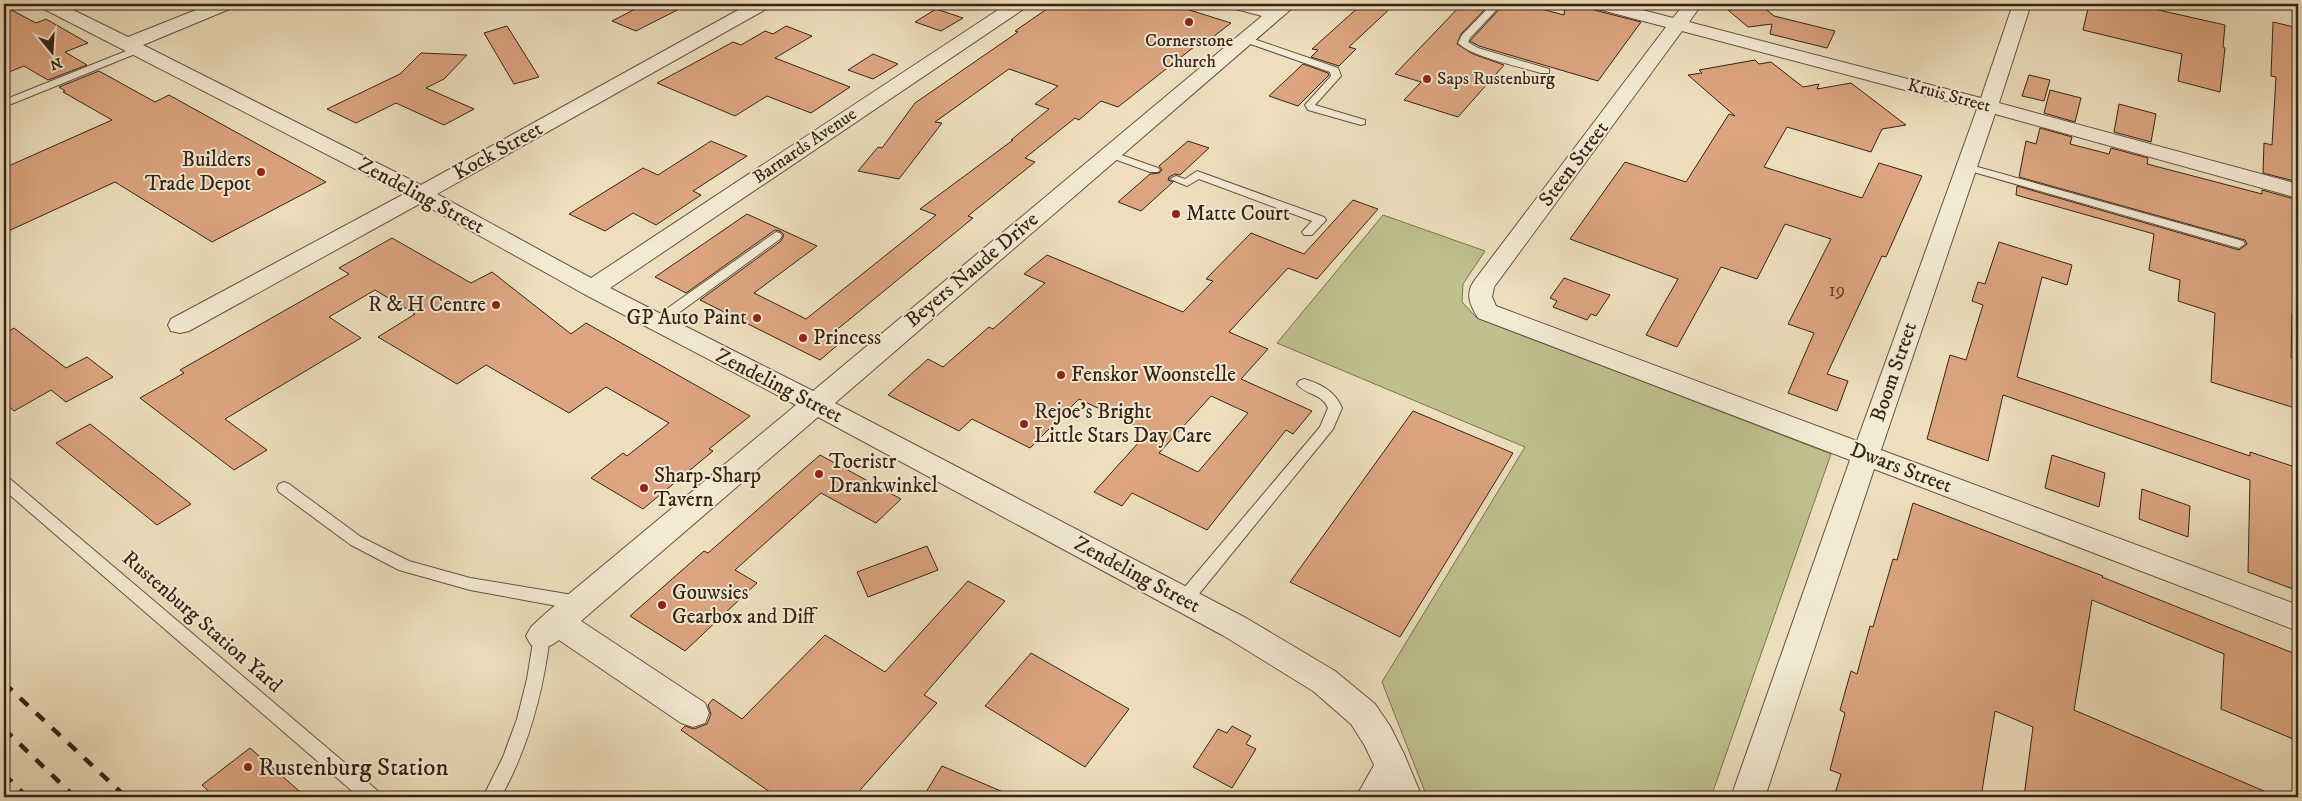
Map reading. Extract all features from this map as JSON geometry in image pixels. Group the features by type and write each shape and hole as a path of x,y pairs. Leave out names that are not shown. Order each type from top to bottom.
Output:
{"street":[{"name":"Zendeling Street","path":"48,4 421,194 592,289 814,403 1235,628 1324,681 1363,714 1378,737 1405,797"},
{"path":"131,47 226,4"},
{"name":"Kock Street","path":"180,325 421,194 762,4"},
{"name":"Barnards Avenue","path":"592,289 1019,4"},
{"path":"1238,4 1282,9"},
{"name":"Kruis Street","path":"1600,4 1988,106 2298,192"},
{"name":"Steen Street","path":"1504,319 1487,312 1481,304 1482,286 1694,4"},
{"name":"Boom Street","path":"1748,797 2022,4"},
{"name":"Beyers Naude Drive","path":"560,620 814,403 1282,9"},
{"name":"Dwars Street","path":"1504,319 2298,618"},
{"path":"560,620 692,713"},
{"path":"1373,797 1392,765"}],"lane":[{"path":"1497,4 1465,37 1463,43 1474,50 1545,71"},
{"path":"1245,40 1334,70 1336,76 1310,105 1312,108 1361,122"},
{"path":"4,104 131,47"},
{"path":"1110,154 1154,170"},
{"path":"1967,167 2239,244"},
{"path":"1176,179 1187,183 1197,174 1320,220 1308,232"},
{"path":"657,322 776,236"},
{"path":"1184,600 1326,429 1335,408 1333,399 1304,384"},
{"name":"Rustenburg Station Yard","path":"4,482 372,797"},
{"path":"284,488 356,541 405,566 470,584 560,620 532,699 521,738 507,771 492,797"}],"green space":[{"path":"1383,215 1485,251 1463,284 1462,302 1476,317 1831,454 1711,797 1427,797 1382,682 1525,447 1277,343"}],"building":[{"path":"645,4 689,4 636,31 612,21"},
{"path":"1054,4 1170,4 1231,23 1209,40 1204,39 1118,107 1101,101 1079,120 1075,118 1025,158 1035,162 968,216 973,218 834,332 846,338 820,360 700,300 781,241 784,235 780,231 775,230 686,293 655,277 747,214 817,246 754,293 806,319 936,215 920,209 1013,140 1011,140 1049,109 1035,104 1058,86 1009,69 935,122 942,123 899,179 858,171 878,147 882,148 915,103 1018,32 1015,31"},
{"path":"1362,4 1395,4 1349,47 1356,49 1339,66 1311,57 1318,50 1312,49"},
{"path":"1462,4 1490,4 1461,34 1457,44 1473,54 1504,65 1458,117 1404,100 1421,82 1395,74"},
{"path":"1504,4 1530,4 1530,6 1564,15 1565,4 1589,4 1594,10 1641,22 1598,81 1479,46 1470,41"},
{"path":"2089,4 2132,4 2225,25 2223,47 2225,48 2220,92 2178,81 2182,54 2083,30"},
{"path":"4,6 36,23 46,19 88,43 65,52 87,65 48,80 24,66 4,74"},
{"path":"1762,6 1774,16 1835,31 1827,48 1770,34 1772,24 1748,27 1728,10"},
{"path":"936,9 963,18 941,31 915,22"},
{"path":"2273,22 2298,28 2298,182 2263,173 2264,143 2272,145 2276,77 2271,76"},
{"path":"507,26 539,77 514,84 484,33"},
{"path":"786,26 812,36 775,58 850,87 811,113 767,96 735,116 657,83 733,42 741,45 765,31 773,34"},
{"path":"421,53 467,55 444,79 426,88 474,109 444,125 396,103 356,123 327,109 400,74"},
{"path":"873,54 898,64 873,79 848,70"},
{"path":"1755,60 1759,64 1771,62 1803,87 1819,84 1817,89 1851,83 1906,125 1882,129 1871,152 1787,127 1764,167 1862,198 1879,163 1922,176 1886,257 1882,256 1827,374 1848,381 1837,411 1788,393 1814,333 1788,324 1831,239 1785,224 1757,279 1721,267 1677,347 1646,335 1678,279 1570,239 1625,162 1686,182 1729,114 1735,116 1688,75 1702,73 1699,70"},
{"path":"1303,64 1329,75 1298,106 1269,96"},
{"path":"99,71 155,102 169,95 326,182 212,242 115,182 4,233 4,168 112,120 63,92 65,91 59,87"},
{"path":"2029,75 2050,80 2044,101 2022,96"},
{"path":"2050,90 2081,98 2075,122 2044,113"},
{"path":"2119,104 2156,114 2151,142 2114,132"},
{"path":"2040,128 2072,137 2070,144 2109,154 2111,148 2148,158 2147,164 2262,194 2262,190 2298,200 2298,316 2292,314 2291,358 2294,359 2295,408 2211,382 2215,313 2178,301 2180,280 2149,270 2154,234 2016,195 2017,186 2239,250 2247,244 2245,240 2019,177 2026,141 2036,144"},
{"path":"711,141 747,156 693,191 701,195 656,225 633,213 605,231 569,214 643,168 658,175"},
{"path":"1188,141 1209,148 1180,175 1175,174 1169,177 1168,180 1173,182 1141,211 1118,202 1150,174 1159,173 1162,170 1159,166"},
{"path":"1353,200 1378,209 1317,279 1288,268 1229,332 1268,349 1241,379 1312,411 1293,434 1286,430 1207,530 1132,493 1122,506 1094,492 1148,432 1079,399 1030,448 972,419 959,431 888,395 928,359 943,367 989,327 993,329 1045,283 1024,274 1047,255 1183,312 1213,281 1206,279 1251,233 1304,254","holes":["1211,396 1248,413 1198,472 1159,453"]},
{"path":"392,238 471,283 492,272 571,334 586,323 750,416 709,449 713,451 643,509 591,478 623,453 627,456 669,423 606,387 569,413 486,365 457,384 378,337 415,314 375,290 329,317 361,338 225,419 267,450 234,470 140,398 184,373 180,370 349,274 339,268"},
{"path":"1999,242 2072,265 2067,285 2042,277 2017,377 2250,456 2250,452 2298,468 2298,591 2248,572 2250,480 2003,395 1988,461 1927,439 1950,355 1966,360 1983,305 1972,301 1978,282 1985,284"},
{"path":"1564,278 1610,295 1596,316 1591,314 1587,320 1553,307 1557,301 1550,298"},
{"path":"14,328 66,368 87,357 113,377 66,402 51,390 14,411 4,402 4,334"},
{"path":"1413,411 1513,453 1400,637 1290,582"},
{"path":"90,424 191,504 157,525 56,443"},
{"path":"820,455 901,499 876,523 821,493 735,570 757,583 685,651 630,616 704,551 708,553"},
{"path":"2052,455 2105,473 2099,507 2045,488"},
{"path":"2142,489 2190,506 2188,537 2139,519"},
{"path":"1913,503 2103,576 2298,655 2298,741 2221,709 2224,654 2092,600 2074,710 2278,797 2024,797 2033,727 1995,711 1981,797 1834,797 1841,774 1830,770 1845,713 1840,710 1851,671 1857,674 1870,626 1873,627 1893,559 1897,560"},
{"path":"927,546 938,570 868,597 857,572"},
{"path":"968,581 1005,601 924,695 937,703 854,797 777,797 681,730 685,726 694,729 707,724 711,714 708,705 713,699 742,719 825,635 885,672"},
{"path":"1031,653 1129,709 1085,767 985,706"},
{"path":"1232,726 1251,736 1246,744 1256,749 1232,788 1193,767 1218,729 1227,733"},
{"name":"Rustenburg Station","path":"250,748 306,797 215,797 202,785"},
{"path":"942,766 1015,797 923,797"}],"railway":[{"path":"4,683 126,797"},
{"path":"4,729 75,797"},
{"path":"4,774 27,797"}],"place":[{"name":"Cornerstone Church","path":"1189,22"},
{"name":"Saps Rustenburg","path":"1427,79"},
{"name":"Builders Trade Depot","path":"261,172"},
{"name":"Matte Court","path":"1176,214"},
{"name":"R & H Centre","path":"496,305"},
{"name":"GP Auto Paint","path":"757,318"},
{"name":"Princess","path":"803,338"},
{"name":"Fenskor Woonstelle","path":"1061,375"},
{"name":"Rejoe's Bright Little Stars Day Care","path":"1024,424"},
{"name":"Toeristr Drankwinkel","path":"819,474"},
{"name":"Sharp-Sharp Tavern","path":"644,488"},
{"name":"Gouwsies Gearbox and Diff","path":"662,605"},
{"name":"Rustenburg Station","path":"248,767"}]}
